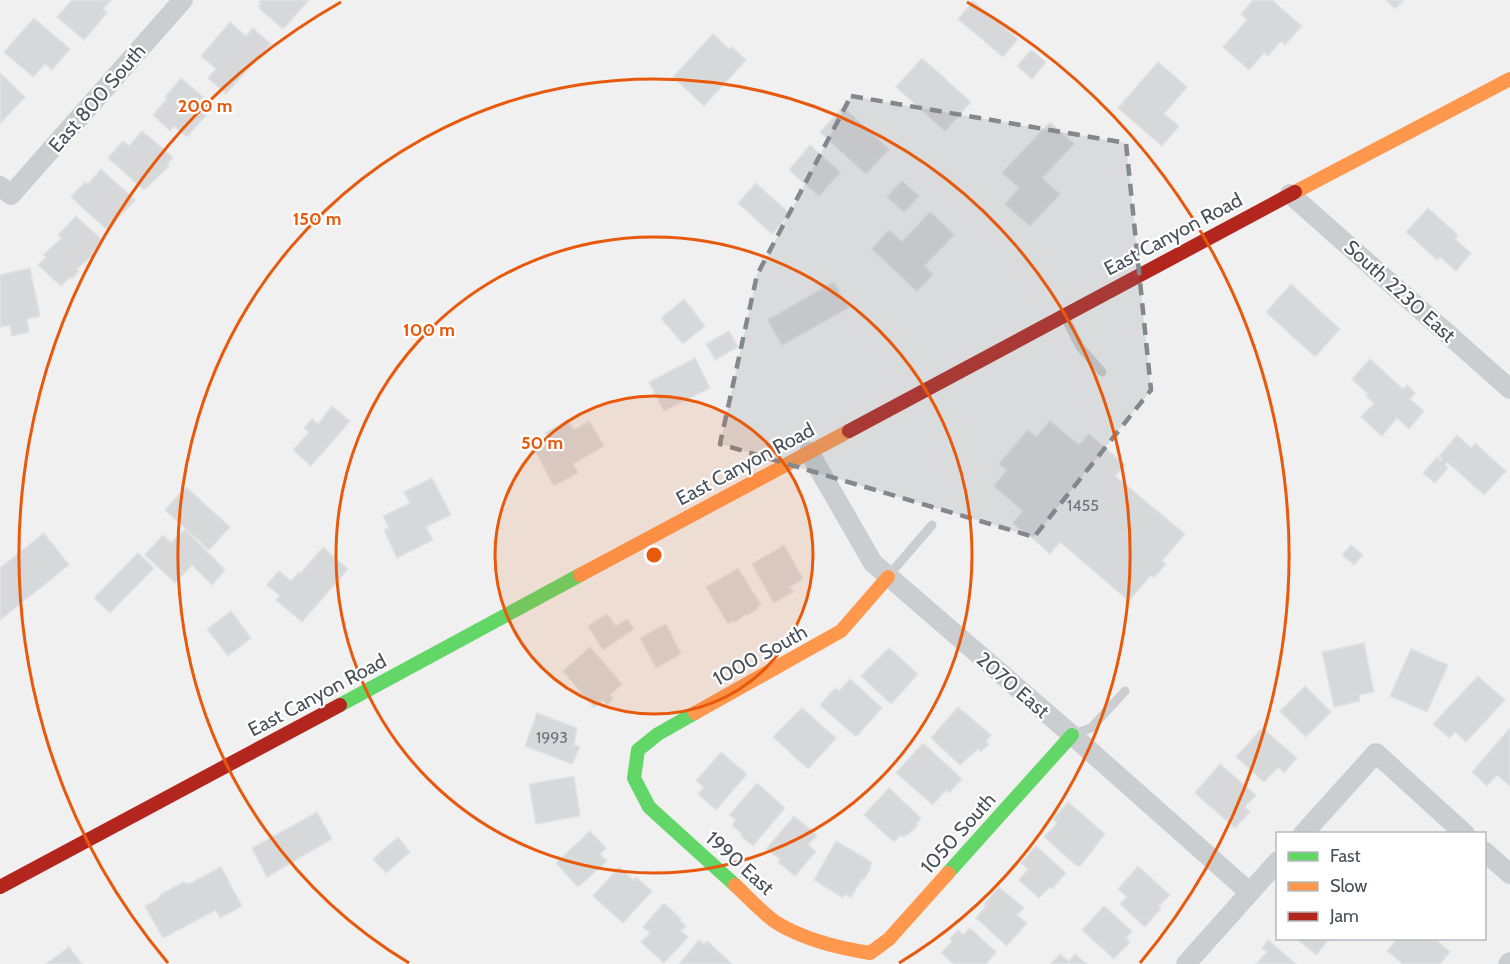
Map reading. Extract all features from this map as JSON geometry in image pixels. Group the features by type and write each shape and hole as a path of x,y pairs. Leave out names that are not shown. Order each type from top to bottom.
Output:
{"main road":[{"name":"East Canyon Road","path":"0,887 1290,194 1510,79"},
{"name":"1000 South","path":"638,750 658,734 842,631 888,577"},
{"name":"1050 South","path":"870,953 889,939 1072,735"},
{"name":"1990 East","path":"638,750 634,778 649,807 776,922 806,937 837,948 870,953"}],"street":[{"name":"East 800 South","path":"5,191 183,0"},
{"name":"South 2230 East","path":"1290,194 1510,389"},
{"name":"2070 East","path":"809,452 873,563 1249,892"},
{"path":"1305,832 1376,753 1464,832"},
{"path":"1486,852 1510,873"},
{"path":"1186,964 1276,863"}],"lane":[{"path":"1064,315 1080,347 1102,372"},
{"path":"888,577 932,525"},
{"path":"1072,735 1091,728 1125,691"}],"highlighted area":[{"path":"851,96 1126,143 1151,390 1034,537 720,444 757,275"}],"building":[{"path":"72,0 111,0 103,9 107,13 84,40 57,17"},
{"path":"261,0 309,0 283,29 258,7"},
{"path":"1253,0 1272,0 1302,26 1285,45 1281,41 1268,56 1264,53 1249,70 1223,47 1247,20 1241,14"},
{"path":"1386,0 1404,0 1395,9"},
{"path":"973,1 1018,39 1003,57 958,19"},
{"path":"34,18 70,49 52,70 45,64 33,77 4,52"},
{"path":"230,22 246,36 253,28 271,44 226,94 208,78 216,69 201,56"},
{"path":"713,34 729,49 732,47 746,60 704,106 673,77"},
{"path":"1031,50 1046,62 1032,79 1017,66"},
{"path":"922,58 971,102 945,131 896,87"},
{"path":"1158,62 1187,87 1164,114 1179,126 1162,146 1118,108"},
{"path":"0,73 25,97 0,124"},
{"path":"181,78 214,106 187,137 174,126 170,131 153,115"},
{"path":"843,107 889,149 866,174 820,132"},
{"path":"1050,122 1074,144 1042,178 1060,194 1030,226 1005,204 1019,188 1002,173"},
{"path":"142,131 173,157 167,164 169,166 144,190 108,158 123,141 129,146"},
{"path":"810,145 840,172 819,196 789,170"},
{"path":"101,169 135,200 107,230 71,197 85,182 88,184"},
{"path":"902,181 919,196 904,212 887,197"},
{"path":"756,183 790,214 772,234 738,203"},
{"path":"1428,208 1458,235 1455,239 1471,253 1456,271 1440,257 1437,260 1406,232"},
{"path":"930,212 954,235 924,266 933,274 917,291 872,249 889,230 902,242"},
{"path":"76,216 103,241 92,253 94,254 77,269 79,271 72,279 70,277 61,286 38,265 46,257 43,255 62,238 58,235"},
{"path":"30,268 40,316 27,319 29,332 12,336 10,325 1,327 0,330 0,275"},
{"path":"834,282 848,308 782,345 768,320"},
{"path":"1291,284 1340,329 1315,357 1266,312"},
{"path":"684,299 705,326 683,344 661,318"},
{"path":"729,331 738,347 715,360 706,344"},
{"path":"695,358 710,388 664,411 649,382"},
{"path":"1370,359 1403,389 1407,385 1415,393 1410,399 1424,411 1409,429 1397,418 1382,436 1361,417 1374,403 1352,379"},
{"path":"332,406 350,421 311,466 293,450 309,432 304,428 312,419 318,424"},
{"path":"568,420 574,430 589,421 604,446 573,464 578,473 554,486 535,451 550,443 545,433"},
{"path":"1050,421 1079,445 1089,434 1125,465 1115,476 1185,534 1162,561 1166,564 1154,578 1151,575 1129,601 1060,542 1050,554 1013,523 1023,511 994,486 1007,470 999,464 1028,430 1036,437"},
{"path":"1457,435 1471,448 1475,443 1506,471 1484,495 1447,462 1445,465 1448,468 1435,483 1423,473 1437,457 1441,461 1439,456"},
{"path":"432,478 451,515 426,527 433,540 397,558 384,530 389,528 383,516 410,503 404,492"},
{"path":"186,487 230,527 209,550 165,510"},
{"path":"185,529 225,570 212,585 192,565 175,583 145,555 163,535 171,543"},
{"path":"44,533 69,565 0,620 0,568"},
{"path":"784,545 803,579 790,587 793,592 774,603 752,564"},
{"path":"1351,545 1363,555 1354,565 1342,555"},
{"path":"323,547 348,569 302,622 276,600 280,596 267,585 279,571 291,581"},
{"path":"138,553 154,568 110,613 94,598"},
{"path":"738,568 761,605 734,623 733,621 728,624 706,587"},
{"path":"231,611 251,638 228,656 207,629"},
{"path":"607,614 616,626 627,619 634,629 603,650 588,626"},
{"path":"666,624 681,654 656,668 640,638"},
{"path":"1364,643 1374,692 1359,695 1360,701 1334,707 1322,652"},
{"path":"590,647 622,684 610,695 613,699 607,705 603,700 594,708 563,671"},
{"path":"889,648 918,674 891,704 861,676"},
{"path":"1411,649 1448,665 1427,712 1390,696"},
{"path":"1478,676 1505,700 1466,742 1455,732 1449,738 1433,724"},
{"path":"850,679 882,708 856,737 820,705 835,688 839,691"},
{"path":"1305,686 1331,712 1306,737 1280,711"},
{"path":"958,707 991,735 986,742 989,744 981,752 978,749 960,765 931,738"},
{"path":"802,708 836,738 808,769 773,737"},
{"path":"537,713 577,728 574,745 580,747 572,764 525,746"},
{"path":"1262,728 1297,758 1284,773 1278,767 1264,782 1236,757"},
{"path":"1510,728 1510,786 1497,775 1487,786 1472,772"},
{"path":"923,743 962,779 949,793 946,790 933,805 896,773"},
{"path":"721,752 747,774 716,810 698,794 704,787 696,781"},
{"path":"1220,764 1256,795 1245,807 1250,812 1235,828 1195,793"},
{"path":"574,776 580,816 536,824 529,784"},
{"path":"757,783 785,808 753,846 732,825 736,820 729,815"},
{"path":"889,788 921,818 916,824 918,825 908,835 904,837 901,835 894,842 864,815"},
{"path":"1068,802 1105,834 1081,865 1077,866 1044,837 1057,823 1053,819"},
{"path":"317,812 332,839 267,877 252,848"},
{"path":"794,816 817,835 808,845 816,851 795,876 778,862 780,859 766,849"},
{"path":"590,831 606,848 600,854 607,861 578,887 556,863"},
{"path":"398,837 410,852 386,873 373,859"},
{"path":"836,841 872,862 864,880 862,879 851,898 845,894 843,898 814,880"},
{"path":"1036,846 1066,873 1052,889 1050,887 1039,898 1019,880 1028,869 1021,863"},
{"path":"1138,866 1170,895 1159,906 1161,908 1145,927 1120,904 1127,897 1118,889"},
{"path":"221,867 242,906 220,918 216,910 163,938 145,906 183,882 189,884"},
{"path":"619,867 633,880 636,877 652,891 623,923 593,896"},
{"path":"999,887 1024,908 1017,915 1027,923 1007,946 976,918 986,906 984,904"},
{"path":"664,903 686,926 681,931 688,937 664,963 641,942 650,933 643,927"},
{"path":"1104,906 1132,931 1126,938 1130,942 1114,959 1082,930"},
{"path":"970,928 996,952 986,964 954,964 941,953 958,930 963,935"},
{"path":"699,940 704,944 707,941 732,964 679,964"},
{"path":"1268,940 1296,964 1256,964 1267,952 1262,948"},
{"path":"1298,940 1328,940 1316,955"},
{"path":"1396,940 1436,940 1450,952 1440,964 1403,964 1387,951"},
{"path":"69,947 82,964 46,964"},
{"path":"1060,954 1069,961 1075,954 1087,964 1051,964"}],"traffic: fast":[{"path":"340,705 580,575"},
{"path":"695,713 658,734 638,750 634,778 649,807 735,885"},
{"path":"948,873 1072,735"}],"traffic: slow":[{"path":"1295,192 1510,79"},
{"path":"580,575 849,431"},
{"path":"695,713 841,631 888,577"},
{"path":"735,885 766,915 788,929 822,942 870,953 889,939 948,873"}],"traffic: jam":[{"path":"849,431 1295,192"},
{"path":"0,887 340,705"}]}
